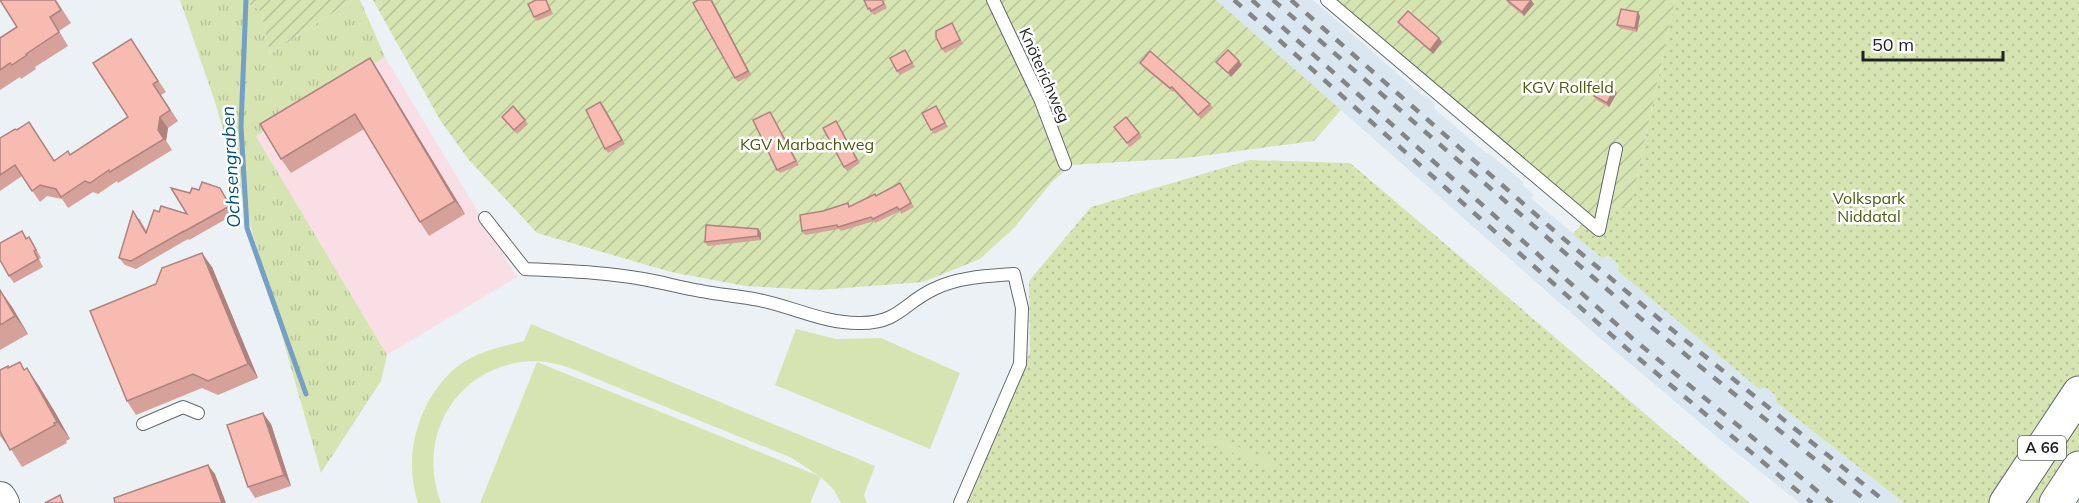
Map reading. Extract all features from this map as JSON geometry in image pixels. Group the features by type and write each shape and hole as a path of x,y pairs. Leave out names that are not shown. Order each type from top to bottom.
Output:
{"highway":[{"name":"A 66","path":"2006,503 2079,393"},
{"name":"A 66","path":"2056,503 2079,468"}],"main road":[{"path":"0,498 3,503"}],"lane":[{"name":"Knöterichweg","path":"993,0 1041,101 1065,164"},
{"path":"1327,0 1599,230 1616,149"},
{"path":"485,218 525,269 643,279 759,300 792,308 812,316 862,324 891,319 933,289 971,278 1014,274 1022,309 1020,364 960,503"},
{"path":"143,424 183,407 198,413"}],"shaded area":[{"path":"1216,0 1313,0 1434,103 1435,109 1523,182 1523,185 1533,194 1532,199 1602,258 1608,256 1619,265 1618,271 1758,388 1765,387 1776,396 1776,402 1904,503 1800,503 1724,443 1588,328"},
{"path":"385,57 517,277 387,355 256,136"}],"green space":[{"path":"180,0 243,0 261,11 270,54 352,0 360,0 385,57 256,136 387,355 381,381 321,473 216,105"},
{"path":"243,0 352,0 270,54 261,11"},
{"name":"KGV Marbachweg","path":"373,0 1216,0 1341,110 1314,141 1186,158 1071,165 1052,182 1014,228 980,259 923,282 818,290 745,286 671,272 537,233 469,160 440,120"},
{"name":"KGV Rollfeld","path":"1335,0 1675,0 1631,205 1588,217"},
{"name":"Volkspark Niddatal","path":"1675,0 2079,0 2079,503 1904,503 1776,402 1776,396 1765,387 1759,389 1618,271 1619,265 1608,256 1602,258 1573,234 1588,217 1631,205"},
{"path":"1250,160 1350,163 1750,503 968,503 1030,352 1029,281 1091,207"},
{"path":"531,324 875,466 864,495 867,503 841,503 834,490 821,477 810,503 480,503 537,362 819,476 792,458 570,368 533,361 506,365 483,375 464,389 449,408 439,429 434,453 434,477 441,503 418,503 412,468 413,450 416,432 430,399 452,371 468,360 524,341"},
{"path":"796,329 836,339 881,338 960,373 930,449 775,385"},
{"path":"1208,434 1274,462 1271,469 1205,441"}],"building":[{"path":"0,0 55,0 61,10 50,17 59,32 12,65 10,63 0,70 0,38 17,27"},
{"path":"536,0 546,0 550,10 534,17 528,4"},
{"path":"698,0 711,0 748,71 735,78 693,3"},
{"path":"864,0 882,0 884,4 871,11"},
{"path":"1507,0 1531,0 1522,12"},
{"path":"1621,9 1638,12 1635,28 1617,25"},
{"path":"1408,11 1439,38 1430,50 1398,22"},
{"path":"952,23 960,40 942,49 936,37 936,31"},
{"path":"131,39 158,81 153,84 170,110 160,117 158,130 164,139 110,172 109,170 90,183 85,181 61,197 56,189 40,185 32,191 15,165 0,175 0,138 29,122 54,161 68,151 70,155 128,117 93,63"},
{"path":"905,50 912,63 897,71 890,58"},
{"path":"1228,50 1239,61 1228,73 1216,62"},
{"path":"1150,51 1210,104 1198,115 1172,87 1170,88 1140,63"},
{"path":"370,58 455,201 420,222 355,114 281,159 260,124"},
{"path":"1601,83 1614,89 1607,103 1594,96"},
{"path":"600,102 622,140 605,149 586,110"},
{"path":"513,106 525,120 514,130 502,117"},
{"path":"936,106 945,123 931,130 922,113"},
{"path":"770,112 796,161 777,170 753,120"},
{"path":"1126,117 1139,133 1127,143 1114,127"},
{"path":"836,121 857,160 844,167 823,128"},
{"path":"202,182 220,188 230,206 131,261 119,258 133,211 146,233 154,210 159,212 161,206 187,214 171,188 190,193 192,188 199,190"},
{"path":"900,183 911,203 899,210 897,207 873,219 871,217 838,227 837,225 802,231 800,215 848,203 849,207"},
{"path":"706,225 758,229 758,236 705,242"},
{"path":"22,231 26,239 29,237 38,259 9,276 0,260 0,243"},
{"path":"202,253 248,364 208,381 193,374 127,401 90,311 156,284 162,268"},
{"path":"0,290 15,316 0,325"},
{"path":"20,362 24,370 27,368 57,422 10,450 0,431 0,370"},
{"path":"263,413 284,475 248,487 227,425"},
{"path":"208,465 222,503 115,503 114,498"},
{"path":"60,495 63,503 45,503"}],"waterway":[{"name":"Ochsengraben","path":"246,0 241,127 247,228 306,394"}],"railway":[{"path":"1234,0 1625,347 1812,503"},
{"path":"1252,0 1632,338 1832,503"},
{"path":"1273,0 1639,317 1869,503"},
{"path":"1291,0 1558,234 1670,328 1887,503"}]}
